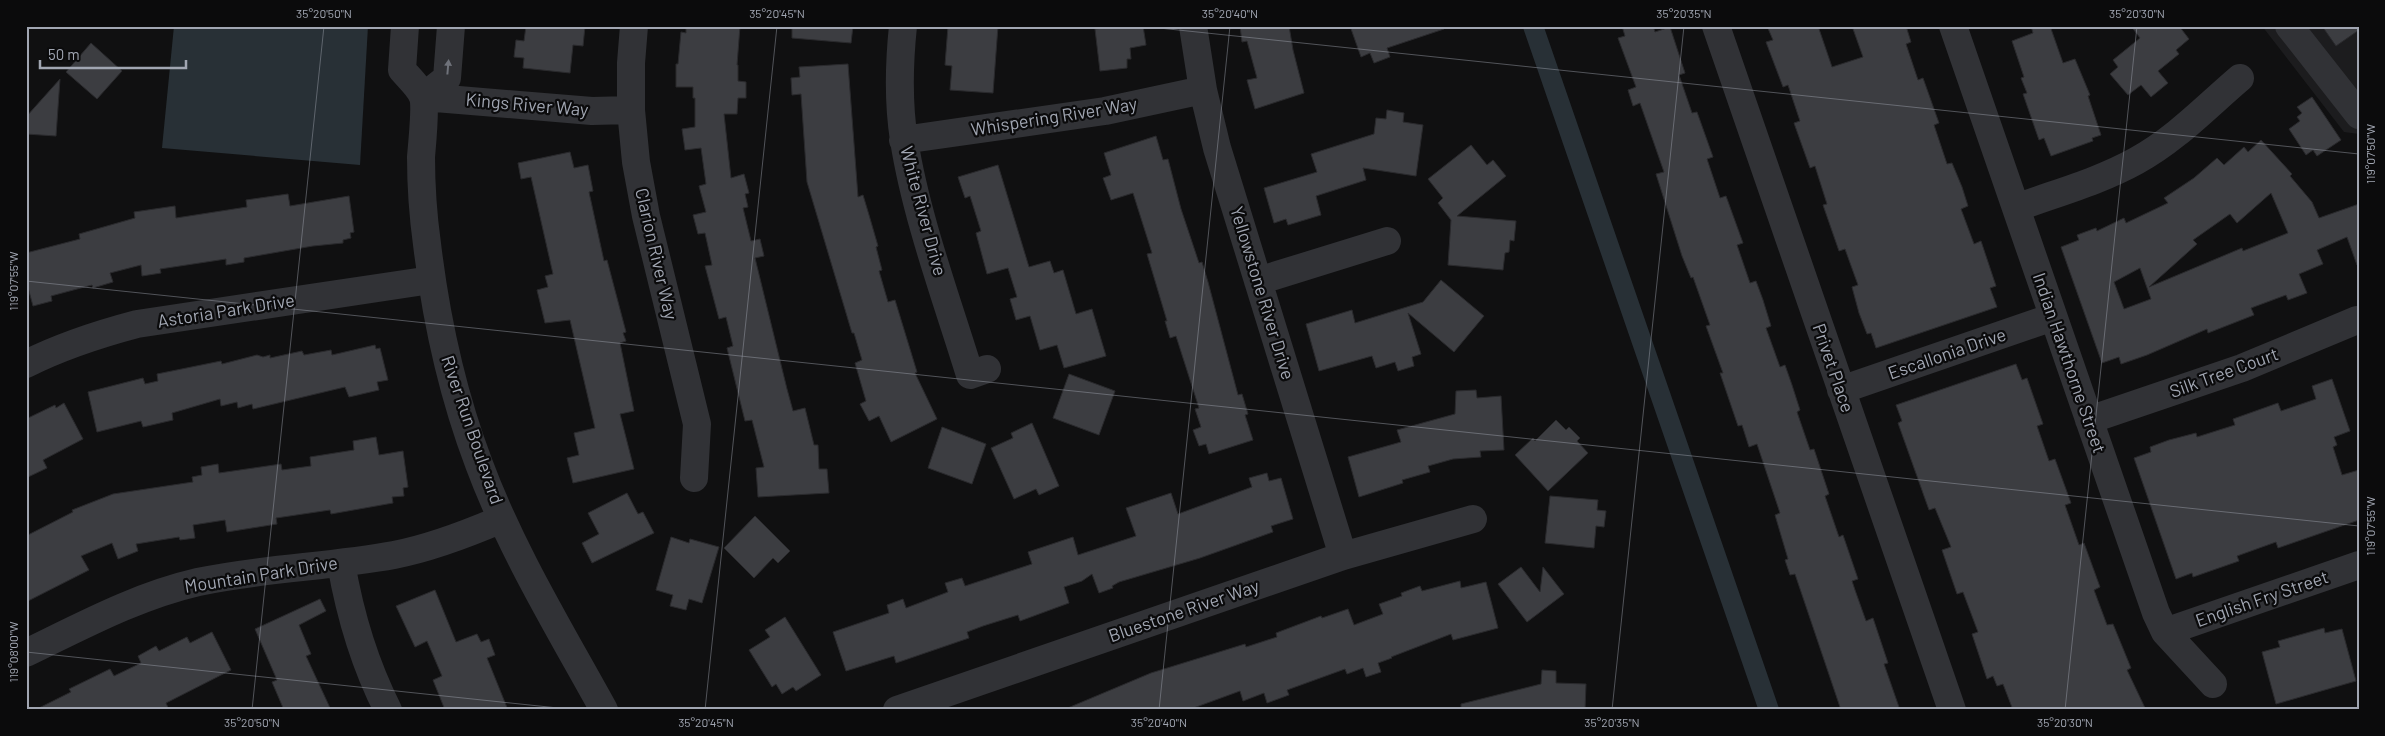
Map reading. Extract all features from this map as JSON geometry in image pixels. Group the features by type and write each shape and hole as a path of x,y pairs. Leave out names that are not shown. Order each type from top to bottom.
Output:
{"street":[{"path":"406,26 402,70 423,97 447,78 451,26"},
{"name":"Clarion River Way","path":"634,26 631,63 631,110 636,162 646,216 697,424 694,478"},
{"name":"White River Drive","path":"902,26 899,64 904,140 912,185 970,375 987,369"},
{"name":"Yellowstone River Drive","path":"1193,26 1203,90 1218,148 1343,556"},
{"name":"Privet Place","path":"1716,26 1952,710"},
{"name":"Indian Hawthorne Street","path":"1953,26 2164,632 2213,684"},
{"path":"2288,26 2359,115"},
{"path":"2016,208 2108,175 2138,160 2169,139 2240,78"},
{"name":"Whispering River Way","path":"904,140 1105,111 1203,90"},
{"name":"Kings River Way","path":"423,97 592,111 631,110"},
{"name":"River Run Boulevard","path":"423,97 422,178 431,280 443,345 459,405 479,464 502,519 532,579 604,710"},
{"path":"1258,281 1387,241"},
{"name":"Astoria Park Drive","path":"26,364 52,351 96,335 138,324 431,280"},
{"name":"Escallonia Drive","path":"1841,390 2053,317"},
{"name":"Silk Tree Court","path":"2089,420 2242,368 2357,320"},
{"name":"Mountain Park Drive","path":"26,653 114,610 156,594 198,582 394,555 438,544 502,519"},
{"name":"Bluestone River Way","path":"897,710 932,704 1343,556 1473,519"},
{"path":"341,563 348,604 360,644 375,684 388,710"},
{"name":"English Fry Street","path":"2164,632 2359,565"}],"shaded area":[{"path":"174,26 368,26 360,165 162,148"},
{"path":"2262,26 2359,26 2359,134 2344,132"}],"building":[{"path":"526,26 585,26 583,46 573,45 570,73 523,68 524,58 514,57 516,40 524,41"},
{"path":"686,26 740,26 737,65 738,81 746,82 746,98 738,98 737,114 724,114 731,178 744,174 749,193 745,194 748,207 743,208 751,241 760,239 764,256 755,258 787,389 793,411 805,408 814,445 818,445 819,469 827,469 829,493 758,497 756,468 764,467 752,420 745,421 727,348 733,346 726,317 719,319 705,266 712,265 705,233 698,234 693,215 706,212 699,186 706,184 701,148 685,150 682,129 695,127 693,87 676,87 676,64 678,64 681,32 686,33"},
{"path":"792,26 853,26 851,43 792,38"},
{"path":"948,26 998,26 993,93 950,90 952,66 945,65"},
{"path":"1143,26 1146,45 1130,48 1131,59 1127,59 1127,68 1100,71 1095,29"},
{"path":"1240,26 1289,26 1304,93 1255,109 1247,80 1257,78 1247,41 1242,42"},
{"path":"1350,26 1443,26 1444,29 1387,48 1390,57 1374,63 1370,53 1361,57"},
{"path":"1622,26 1653,26 1655,32 1670,27 1685,73 1679,75 1692,113 1697,112 1713,157 1707,159 1720,198 1726,196 1743,243 1737,245 1750,283 1756,281 1763,300 1771,326 1766,328 1780,367 1785,365 1800,410 1797,412 1810,450 1814,449 1829,494 1825,496 1839,537 1843,535 1858,579 1852,581 1866,621 1873,618 1888,663 1884,664 1900,710 1841,710 1795,574 1790,575 1785,560 1788,559 1775,515 1780,513 1757,444 1749,447 1742,425 1738,426 1720,373 1723,373 1706,326 1710,325 1693,277 1691,278 1682,256 1656,174 1664,172 1640,103 1633,106 1628,90 1636,87 1618,38 1625,36"},
{"path":"1767,26 1818,26 1832,67 1863,57 1852,26 1906,26 1911,42 1906,44 1918,80 1923,78 1939,123 1934,125 1947,164 1952,163 1962,187 1968,206 1961,209 1974,244 1981,241 1996,286 1990,288 1997,307 1876,348 1871,333 1867,334 1859,313 1852,287 1858,285 1845,249 1839,251 1823,205 1827,204 1815,166 1810,168 1794,123 1800,121 1788,85 1783,87 1766,42 1773,40"},
{"path":"2031,26 2050,26 2063,63 2075,59 2090,95 2088,96 2101,135 2092,138 2093,141 2051,156 2044,138 2039,140 2023,94 2027,93 2021,78 2024,77 2012,41 2033,33"},
{"path":"2131,26 2179,26 2189,39 2176,50 2179,54 2158,71 2168,83 2151,97 2141,85 2128,95 2110,74 2118,67 2113,60 2140,38"},
{"path":"2322,26 2359,26 2359,30 2336,46"},
{"path":"91,43 122,71 97,99 66,72"},
{"path":"848,64 858,197 863,195 878,246 876,247 882,270 879,271 888,302 895,300 917,372 915,373 937,419 891,442 879,416 869,421 860,404 866,401 855,363 862,360 854,333 852,333 807,182 801,94 792,95 791,78 800,77 799,67"},
{"path":"60,79 56,136 26,134 26,117"},
{"path":"2312,97 2341,140 2317,156 2313,150 2306,155 2289,129 2300,121 2297,117 2302,113 2297,107"},
{"path":"1387,110 1404,113 1403,122 1423,125 1416,176 1363,168 1366,180 1316,196 1321,215 1288,225 1286,219 1274,223 1264,188 1317,172 1311,154 1374,134 1376,118 1386,119"},
{"path":"1156,136 1163,160 1168,159 1181,209 1199,263 1202,262 1238,395 1242,394 1248,414 1245,415 1253,440 1209,454 1206,444 1199,446 1193,430 1201,427 1195,409 1199,408 1176,336 1170,338 1165,321 1167,321 1147,254 1152,253 1133,193 1111,200 1103,178 1111,175 1104,153"},
{"path":"2261,140 2292,174 2290,176 2312,202 2319,218 2359,204 2359,265 2357,265 2347,237 2317,250 2323,264 2299,274 2307,293 2288,300 2286,295 2251,308 2254,315 2208,333 2207,329 2121,364 2119,357 2102,363 2061,247 2079,240 2077,235 2096,228 2097,231 2124,218 2126,223 2168,203 2164,198 2194,178 2217,158 2224,165 2244,147 2248,152","holes":["2271,193 2288,233 2243,251 2242,248 2149,287 2197,244 2193,240 2230,214 2237,223","2140,268 2151,299 2124,309 2114,282"]},
{"path":"1471,145 1487,165 1493,160 1506,176 1457,216 1516,221 1514,241 1510,240 1509,252 1505,253 1503,270 1448,265 1451,220 1438,203 1443,198 1428,179"},
{"path":"570,152 574,168 588,165 593,191 589,192 604,261 607,260 626,332 623,333 626,341 620,343 634,411 620,414 634,469 573,483 567,458 579,455 574,433 595,428 570,320 545,323 537,290 548,287 545,276 553,274 531,177 521,179 518,163"},
{"path":"998,165 1029,267 1050,261 1054,273 1063,270 1076,314 1092,309 1106,356 1064,368 1057,345 1040,350 1030,316 1016,320 1010,299 1017,297 1008,268 987,274 976,233 981,231 970,196 965,198 958,177"},
{"path":"288,194 290,206 349,196 354,232 350,233 351,238 343,240 343,243 313,246 244,258 244,262 226,265 226,259 160,269 161,273 142,276 141,265 110,273 113,282 93,288 92,285 51,296 52,301 33,306 26,280 26,253 80,239 79,234 135,218 134,212 175,206 176,218 247,207 246,200"},
{"path":"1441,280 1484,316 1454,352 1408,313 1421,354 1412,357 1414,366 1398,371 1395,362 1376,368 1372,356 1319,371 1306,324 1352,310 1355,323 1423,302"},
{"path":"375,345 376,349 380,348 388,380 377,382 379,390 349,397 345,387 253,409 252,404 238,408 237,402 221,406 220,399 172,413 173,420 143,427 141,421 97,432 88,392 143,378 145,384 158,381 157,374 221,361 222,364 257,355 263,357 270,355 270,358 302,351 304,355 331,350 332,355"},
{"path":"2016,364 2022,380 2027,378 2043,424 2037,426 2049,461 2055,459 2071,503 2065,505 2079,545 2084,543 2100,587 2094,590 2107,625 2113,624 2131,668 2127,670 2146,710 2013,710 2003,684 1997,686 1993,676 1987,679 1972,634 1978,632 1963,592 1957,594 1942,550 1951,547 1935,508 1929,510 1898,423 1902,421 1896,405"},
{"path":"1069,374 1115,391 1099,435 1053,418"},
{"path":"2332,379 2350,431 2334,437 2337,445 2333,447 2342,475 2359,470 2359,520 2278,548 2276,542 2237,556 2239,561 2193,577 2192,573 2176,579 2134,458 2151,452 2150,447 2169,440 2196,433 2197,437 2235,425 2233,419 2278,403 2281,411 2316,399 2312,386"},
{"path":"1476,390 1477,398 1501,396 1504,450 1480,451 1481,457 1453,459 1428,466 1430,472 1402,480 1403,483 1359,497 1348,457 1401,442 1397,430 1455,414 1456,391"},
{"path":"64,403 83,439 43,460 47,468 26,478 26,419 55,405 56,408"},
{"path":"1556,420 1566,430 1569,427 1580,438 1577,441 1588,453 1548,491 1515,455 1533,438 1535,441"},
{"path":"1032,423 1059,486 1039,495 1036,489 1014,499 991,448 1013,438 1011,433"},
{"path":"942,427 986,444 972,484 928,468"},
{"path":"376,437 379,455 403,451 408,487 403,488 404,496 392,497 393,503 331,514 330,510 276,518 277,524 227,532 225,520 193,525 195,538 180,540 179,537 136,544 138,551 118,559 112,543 81,556 89,570 26,602 26,536 73,512 72,510 113,494 193,482 192,477 202,475 201,467 218,464 219,473 281,464 282,470 311,466 310,457 354,450 353,441"},
{"path":"1267,473 1269,481 1281,478 1293,519 1271,526 1273,532 1200,558 1119,582 1112,586 1113,588 1099,593 1092,574 1082,581 1064,587 1069,603 1020,621 1018,615 983,626 967,632 969,638 896,663 894,656 846,671 833,632 889,613 887,605 903,599 906,608 948,592 945,583 962,578 965,586 1032,564 1028,552 1073,537 1078,555 1136,536 1126,508 1171,493 1178,514 1252,487 1249,478"},
{"path":"627,493 638,514 643,512 654,533 592,563 582,543 599,534 588,513"},
{"path":"1550,496 1598,500 1597,510 1606,511 1604,527 1596,526 1594,548 1545,543"},
{"path":"755,516 790,551 778,563 773,558 754,578 724,548"},
{"path":"671,537 689,543 690,539 719,547 702,603 689,599 686,610 670,606 673,595 656,590"},
{"path":"1521,567 1540,592 1543,567 1564,594 1527,622 1498,584"},
{"path":"1460,581 1461,588 1486,582 1498,628 1453,640 1451,634 1378,663 1381,672 1366,677 1363,668 1347,674 1345,669 1287,690 1289,695 1267,703 1264,693 1243,701 1240,691 1188,710 1063,710 1151,673 1245,644 1246,647 1277,637 1276,633 1321,616 1322,618 1348,609 1354,625 1383,614 1379,604 1402,596 1401,593 1420,586 1422,591"},
{"path":"435,590 456,642 477,634 481,642 489,639 495,655 487,658 508,710 445,710 433,680 442,676 427,641 415,647 396,606"},
{"path":"320,599 326,611 299,625 311,654 306,656 331,710 284,710 272,682 277,680 255,629"},
{"path":"785,617 821,675 796,691 793,687 782,694 776,684 772,687 749,650 770,637 765,630"},
{"path":"2324,628 2325,633 2342,629 2356,681 2276,704 2262,652 2280,647 2278,641"},
{"path":"212,632 231,670 166,703 169,710 35,710 71,692 69,689 110,669 114,676 141,663 138,656 156,646 159,651 187,637 190,643"},
{"path":"1542,670 1556,671 1556,683 1586,684 1585,710 1461,710 1461,704 1541,684"}],"waterway":[{"path":"1533,26 1769,710"}]}
